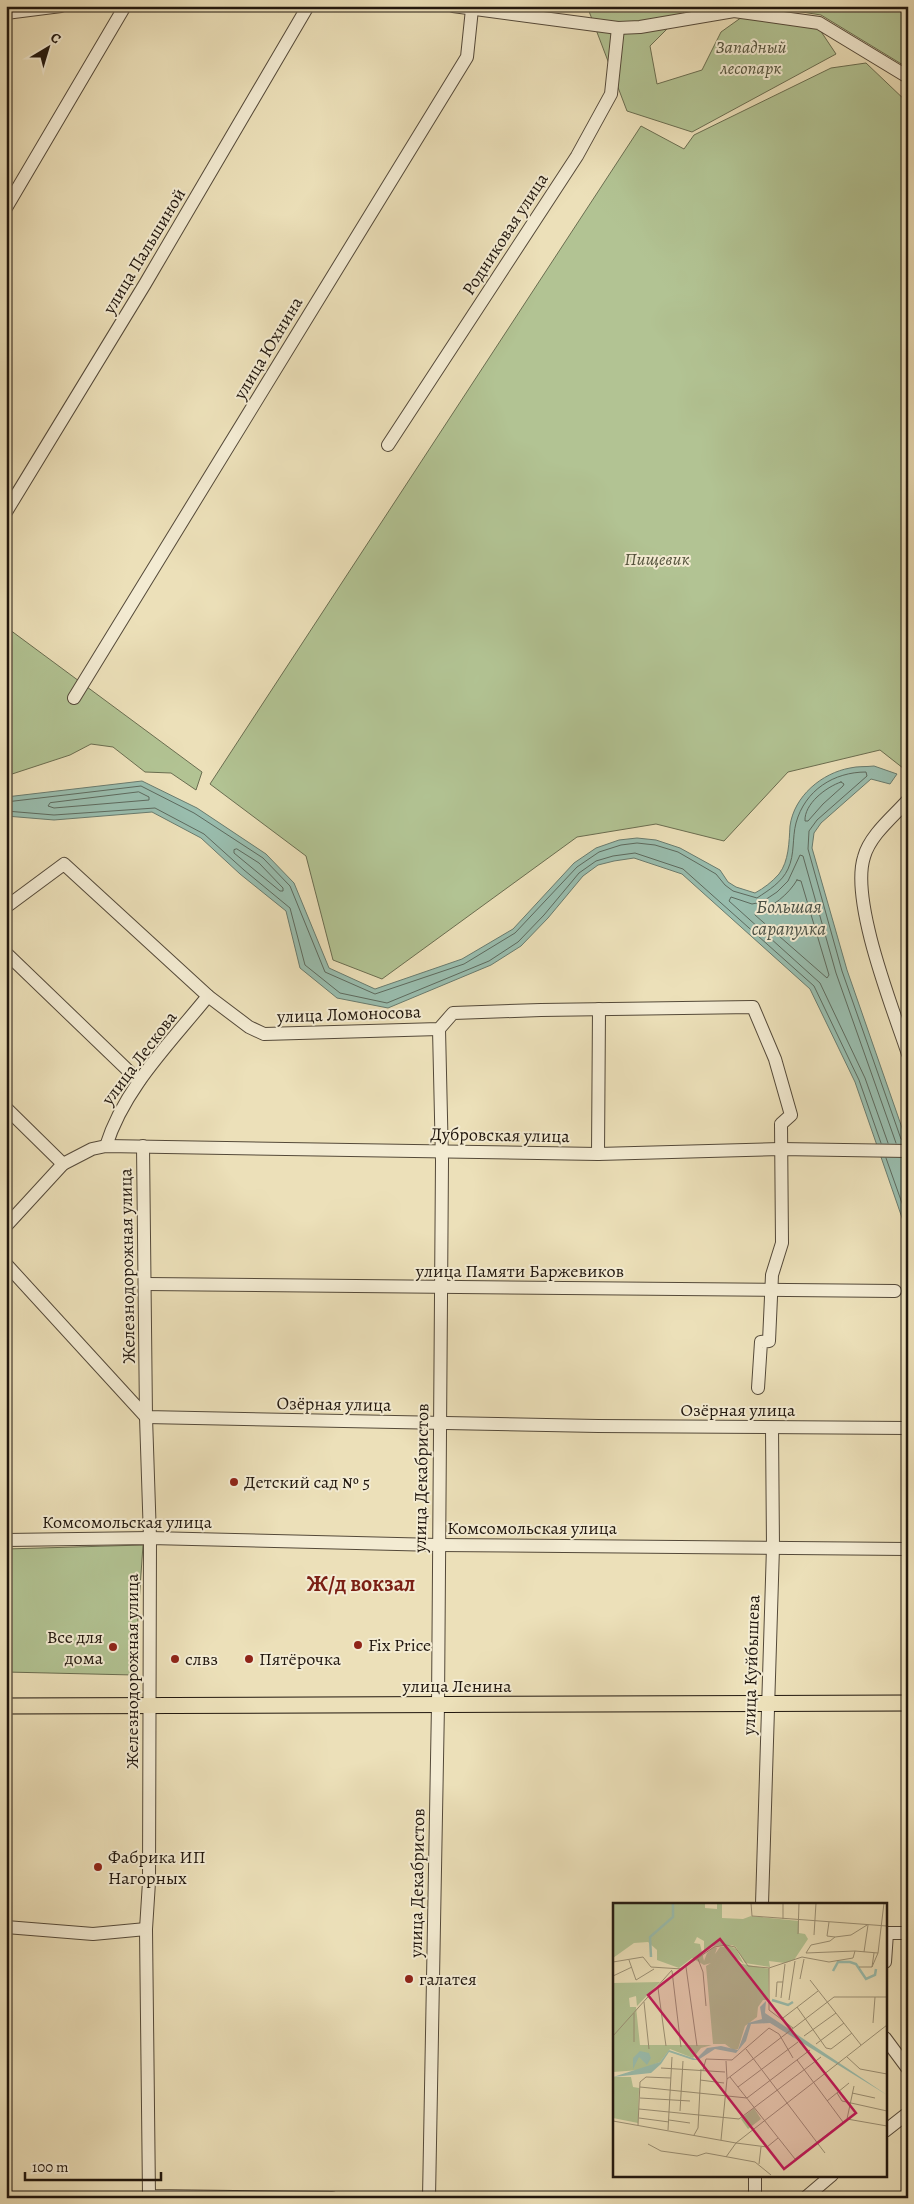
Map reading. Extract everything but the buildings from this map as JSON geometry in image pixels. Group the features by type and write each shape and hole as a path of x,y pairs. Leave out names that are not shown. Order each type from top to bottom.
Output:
{"main road":[{"name":"улица Ленина","path":"6,1706 149,1704 908,1703"}],"street":[{"path":"6,13 61,6"},
{"path":"6,208 126,6"},
{"name":"улица Пальшиной","path":"6,512 145,284 308,6"},
{"path":"453,6 618,28 640,27 734,11 819,23 860,46 908,77"},
{"name":"улица Юхнина","path":"74,698 467,56 472,9"},
{"name":"Родниковая улица","path":"388,446 577,156 611,94 618,28"},
{"path":"908,800 868,847 863,859 862,873 864,906 872,941 908,1054"},
{"name":"улица Ломоносова","path":"6,907 64,864 208,996 249,1027 264,1034 438,1028 453,1013 753,1007 775,1059 791,1115 781,1124 780,1149"},
{"path":"6,953 139,1081"},
{"name":"улица Лескова","path":"106,1146 114,1122 139,1081 208,996"},
{"path":"598,1154 599,1009"},
{"name":"улица Декабристов","path":"429,2198 438,1705 442,1151 438,1028"},
{"path":"6,1108 63,1164 6,1226"},
{"name":"Дубровская улица","path":"63,1164 92,1149 106,1146 598,1154 780,1149 908,1151"},
{"name":"Железнодорожная улица","path":"143,1146 146,1417 150,1538 148,1882 146,1929 149,2196 332,2198"},
{"path":"758,1388 761,1342 769,1341 772,1275 782,1243 780,1149"},
{"path":"6,1264 146,1417"},
{"name":"улица Памяти Баржевиков","path":"146,1284 894,1291"},
{"name":"Озёрная улица","path":"146,1417 439,1424 908,1428"},
{"name":"улица Куйбышева","path":"762,1903 773,1547 772,1428"},
{"name":"Комсомольская улица","path":"6,1540 150,1538 438,1545 908,1549"},
{"path":"6,1927 93,1934 146,1929"},
{"path":"886,1933 908,1933"},
{"path":"886,2039 908,2068"},
{"path":"886,2130 908,2112"},
{"path":"755,2176 755,2198"},
{"path":"805,2198 831,2176"}],"green space":[{"name":"Западный лесопарк","path":"587,6 690,6 650,46 657,84 702,70 721,32 742,17 818,27 836,54 692,132 627,111"},
{"path":"764,6 908,6 908,68 821,15"},
{"name":"Пищевик","path":"866,63 908,103 908,283 904,297 908,305 908,772 880,750 788,772 724,841 656,824 577,837 382,979 333,960 306,856 210,784 641,126 684,149 694,135 831,68"},
{"path":"6,627 202,772 196,790 171,773 145,772 113,747 91,744 70,755 6,776"},
{"path":"143,1545 134,1675 6,1672 6,1549"}],"water":[{"name":"Большая сарапулка","path":"874,766 897,774 890,784 871,779 821,823 814,833 812,848 847,970 908,1145 908,1235 855,1082 810,989 682,874 634,858 598,865 583,876 548,918 521,946 491,965 388,1008 337,998 300,968 286,911 240,874 201,838 152,812 54,820 6,816 6,797 142,781 197,808 266,854 294,883 329,968 375,989 462,959 513,929 574,863 596,848 619,840 637,838 656,840 680,848 720,870 728,882 736,887 755,893 765,887 779,874 785,863 790,826 797,805 803,796 829,775 853,767"}],"place":[{"name":"Детский сад № 5","path":"234,1482"},
{"name":"Fix Price","path":"358,1645"},
{"name":"Все для дома","path":"113,1647"},
{"name":"слвз","path":"175,1659"},
{"name":"Пятёрочка","path":"249,1659"},
{"name":"Фабрика ИП Нагорных","path":"98,1867"},
{"name":"галатея","path":"409,1979"}],"district":[{"name":"Ж/д вокзал","path":"361,1584"}]}
